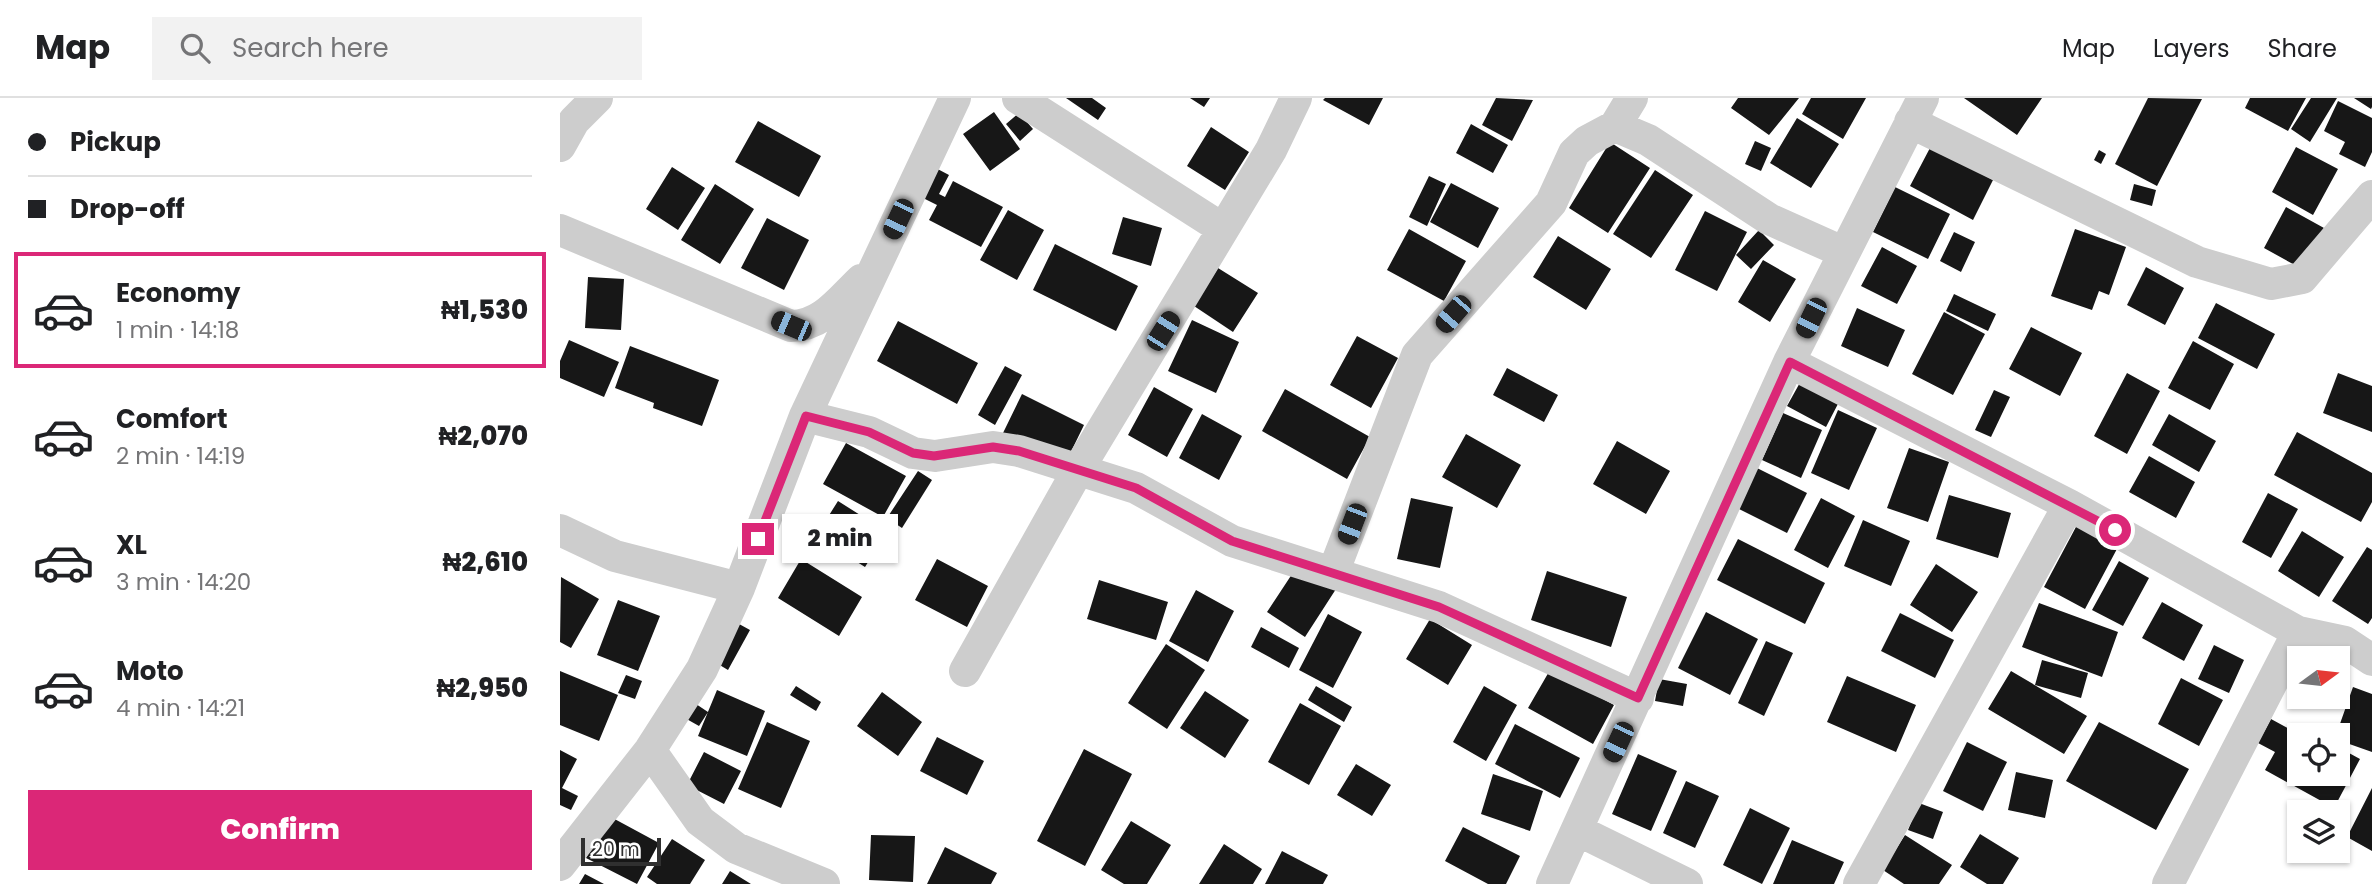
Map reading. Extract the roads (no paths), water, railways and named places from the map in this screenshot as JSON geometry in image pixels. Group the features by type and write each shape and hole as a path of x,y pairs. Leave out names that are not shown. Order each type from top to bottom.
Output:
{"street":[{"path":"560,146 574,121 597,98"},
{"path":"560,865 650,750 702,669 739,588 806,416 955,98"},
{"path":"1018,98 1223,229"},
{"path":"965,671 1078,470 1271,150 1296,98"},
{"path":"1333,573 1417,355 1551,203 1574,153 1587,141 1615,126 1632,98"},
{"path":"1552,884 1790,362 1843,252 1917,110 2197,262 2271,284 2302,278 2372,196"},
{"path":"1615,126 1648,140 1769,219 1843,252"},
{"path":"560,230 791,326 808,326 822,317 875,267"},
{"path":"1790,362 2069,505 2298,632 2345,642 2372,660"},
{"path":"806,416 869,432 913,453 934,456 993,447 1019,451 1136,488 1232,541 1439,607 1638,698"},
{"path":"1859,884 2069,505"},
{"path":"560,530 615,556 739,588"},
{"path":"2168,884 2298,632"},
{"path":"650,750 700,821 736,848 824,884"},
{"path":"1577,830 1687,884"}]}
